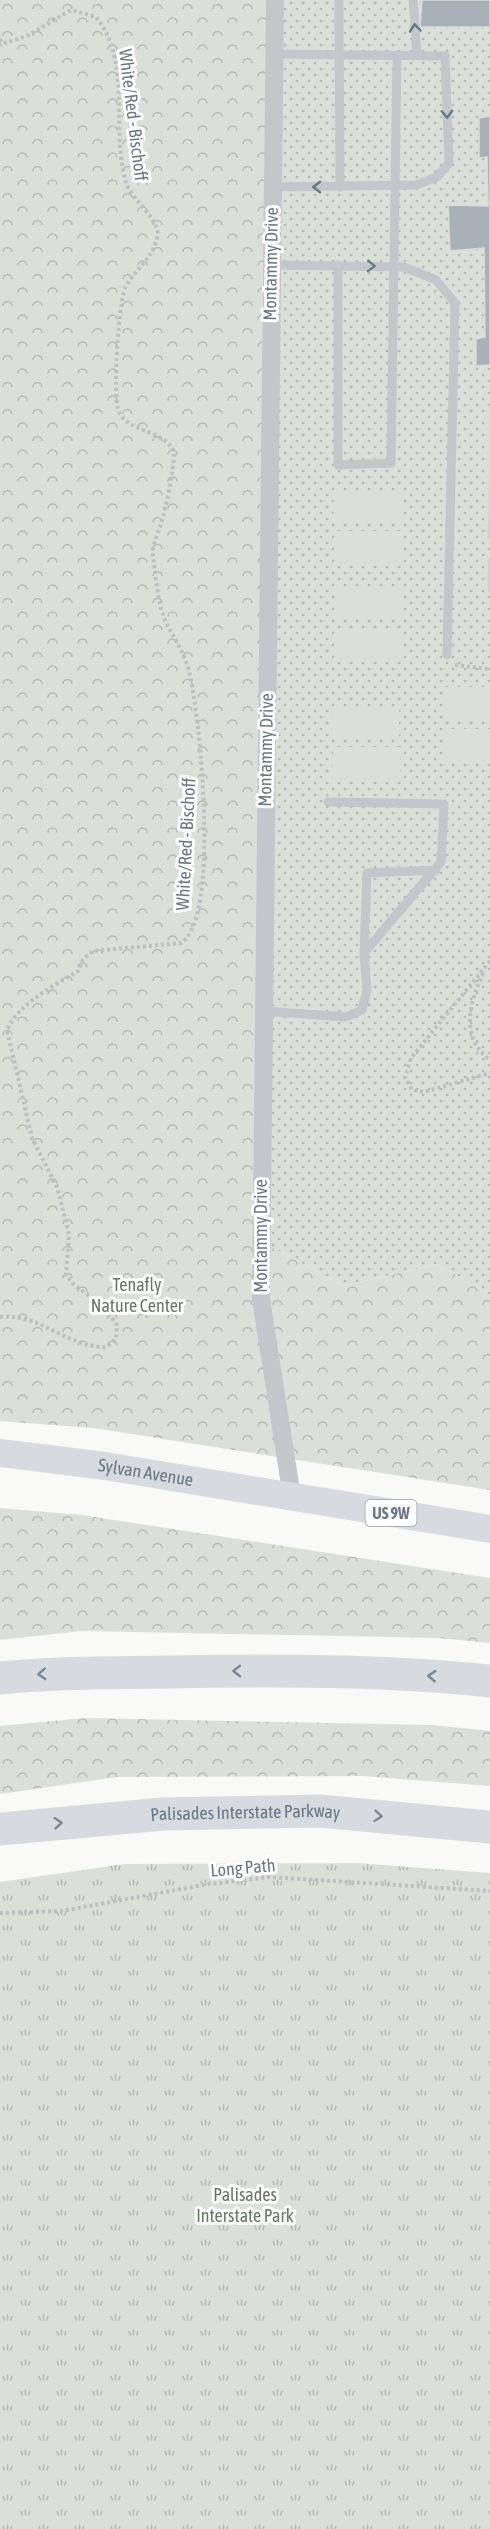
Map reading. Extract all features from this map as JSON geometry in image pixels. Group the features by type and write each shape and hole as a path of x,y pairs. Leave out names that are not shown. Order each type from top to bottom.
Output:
{"highway":[{"path":"0,1678 39,1674 243,1671 432,1675 490,1682"},
{"name":"Palisades Interstate Parkway","path":"0,1829 163,1814 320,1811 490,1827"}],"main road":[{"name":"Sylvan Avenue","path":"0,1453 105,1466 292,1497"},
{"name":"US 9W","path":"292,1497 490,1529"}],"street":[{"name":"Montammy Drive","path":"275,0 261,1299 292,1497"}],"lane":[{"path":"339,0 340,187"},
{"path":"413,0 417,55"},
{"path":"272,188 397,188 416,185 437,177 449,164 445,56 274,54"},
{"path":"338,265 338,465 391,463 393,267 397,188 397,55"},
{"path":"271,265 404,267 436,280 455,303 447,655"},
{"path":"328,802 444,804 441,862 364,953"},
{"path":"263,1011 346,1017 362,1010 367,990 364,953 367,873 436,870"}],"path":[{"name":"White/Red - Bischoff","path":"0,1317 21,1317 90,1346 106,1347 116,1339 117,1325 103,1305 74,1285 66,1275 69,1234 57,1187 32,1138 7,1030 24,1009 55,983 78,971 83,959 93,951 181,943 188,938 200,906 204,826 204,773 189,672 183,652 162,612 153,553 162,523 174,453 170,443 123,417 118,410 116,394 121,300 127,284 153,251 158,234 145,211 129,192 124,178 119,134 119,94 111,44 96,17 87,12 70,10 27,36 1,45"},
{"path":"0,39 1,45"},
{"path":"447,655 455,665 490,669"},
{"path":"490,961 411,1058 405,1077 412,1090 424,1092 490,1073"},
{"path":"486,967 472,997 469,1018 474,1039 490,1060"},
{"name":"Long Path","path":"0,1914 62,1911 203,1885 269,1877 490,1891"}],"green space":[{"name":"Tenafly Nature Center","path":"0,0 274,0 262,1242 344,1286 437,1264 490,1295 490,1490 93,1428 0,1421"},
{"path":"274,0 490,0 490,1295 437,1264 344,1286 262,1242"},
{"path":"334,491 401,491 401,522 333,522"},
{"path":"334,531 402,531 402,563 334,562"},
{"path":"335,586 403,586 402,617 335,617"},
{"path":"334,629 402,629 401,660 334,660"},
{"path":"444,687 490,687 490,719 444,718"},
{"path":"332,707 399,707 399,739 332,738"},
{"path":"444,729 490,729 490,760 444,760"},
{"path":"333,747 400,747 400,779 332,778"},
{"path":"0,1508 82,1515 490,1578 490,1643 439,1638 82,1631 0,1640"},
{"path":"85,1718 433,1725 490,1731 490,1786 363,1776 117,1777 0,1794 0,1726"},
{"name":"Palisades Interstate Park","path":"357,1863 490,1873 490,2529 0,2529 0,1882 124,1864"}],"building":[{"path":"422,0 490,0 490,27 420,27"},
{"path":"490,116 490,365 476,366 476,339 485,337 484,248 450,251 448,205 488,206 487,157 479,158 479,118"},
{"path":"489,406 490,539 488,539"},
{"path":"488,558 490,558 490,593 488,593"}]}
